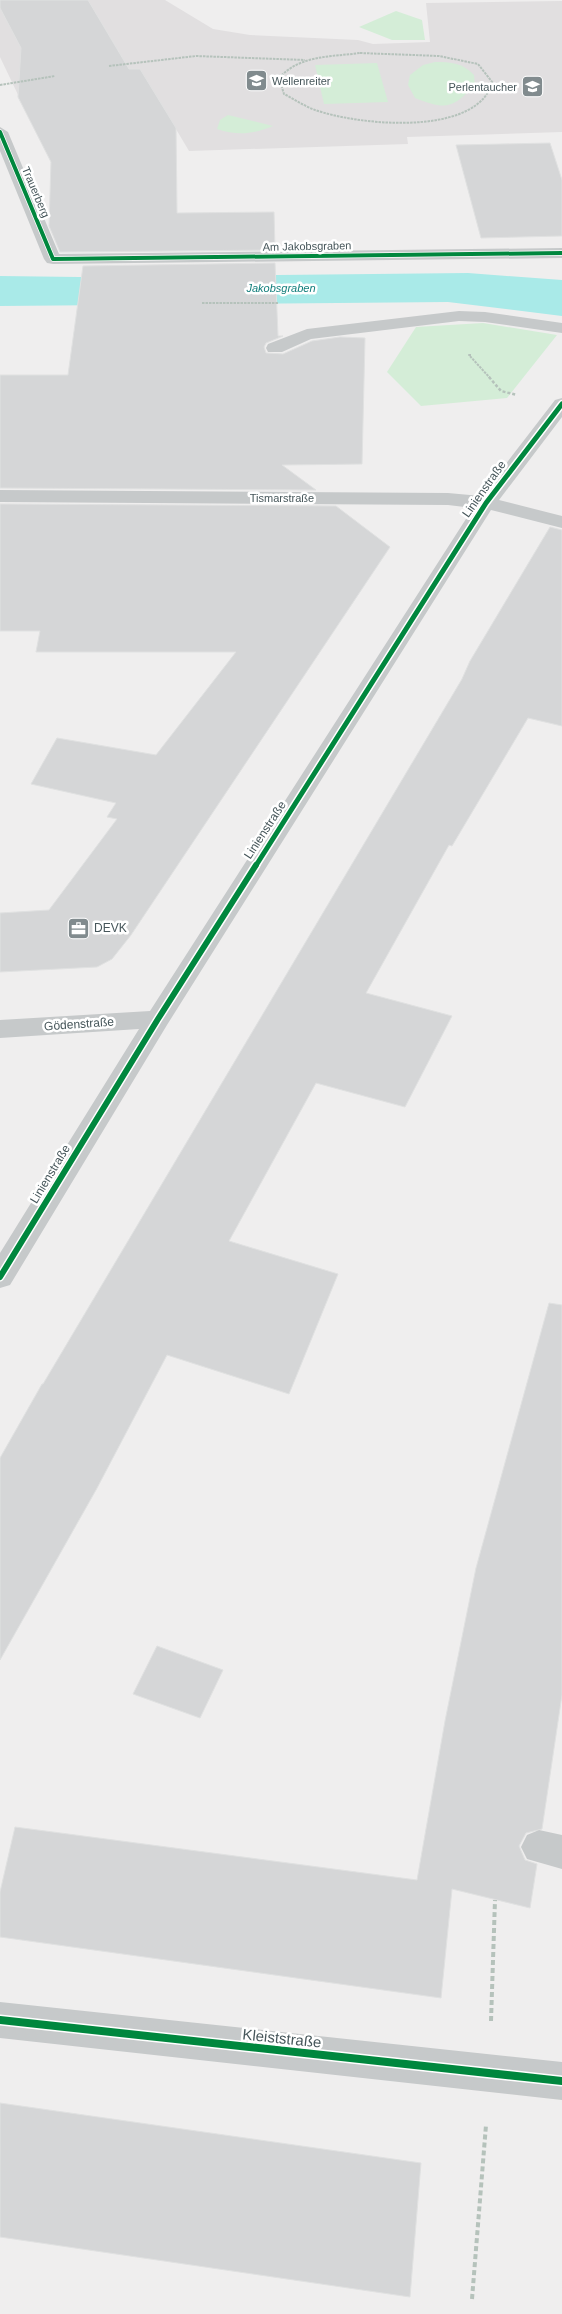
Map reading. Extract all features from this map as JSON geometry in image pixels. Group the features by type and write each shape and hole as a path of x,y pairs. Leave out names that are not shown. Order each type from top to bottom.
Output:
{"street":[{"name":"Trauerberg","path":"0,132 53,259"},
{"name":"Am Jakobsgraben","path":"53,259 562,253"},
{"path":"275,348 307,334 459,316 485,317 562,328"},
{"name":"Linienstraße","path":"0,1277 158,1019 486,504 561,405"},
{"name":"Tismarstraße","path":"0,496 448,499 486,504 562,522"},
{"name":"Gödenstraße","path":"0,1029 158,1019"},
{"name":"Kleiststraße","path":"0,2020 562,2080"}],"path":[{"path":"109,66 196,56 305,60 360,54 439,56 478,64 493,83 482,101 447,118 411,124 361,121 314,109 284,94 279,78 289,67 305,60"},
{"path":"0,85 55,76"},
{"path":"478,353 469,355 502,390 561,405"}],"shaded area":[{"name":"Wellenreiter","path":"0,0 165,0 213,29 250,35 358,40 373,44 430,42 426,3 562,1 562,132 407,137 408,144 189,151 170,119 87,115 31,122 0,57"}],"green space":[{"path":"396,11 422,20 425,40 392,40 359,27"},
{"path":"435,62 451,63 466,68 474,75 475,85 460,99 448,105 434,104 415,98 408,85 410,75 423,65"},
{"path":"377,63 388,102 324,104 315,65"},
{"path":"228,115 273,126 245,133 232,133 217,129 220,120"},
{"path":"483,323 557,335 507,398 421,406 387,372 416,327"}],"water":[{"name":"Jakobsgraben","path":"468,273 562,280 562,316 448,302 0,306 0,276 79,277"}],"building":[{"path":"0,0 88,0 129,69 140,69 176,128 177,213 274,212 275,250 60,252 49,226 51,162 18,97 21,48 0,8"},
{"path":"550,143 562,180 562,236 481,238 456,145"},
{"path":"275,263 278,336 283,336 266,343 264,347 266,353 283,354 312,341 340,337 365,338 362,464 282,465 316,490 0,488 0,375 68,375 83,266"},
{"path":"0,504 336,506 390,547 131,935 112,959 97,967 0,972 0,913 49,910 117,819 107,817 116,803 31,784 57,738 156,755 236,652 36,652 40,631 0,631"},
{"path":"550,527 562,530 562,726 528,718 452,846 449,845 366,993 452,1016 405,1107 316,1083 229,1241 338,1274 289,1394 167,1355 96,1490 0,1660 0,1458 42,1384 462,679 470,661"},
{"path":"549,1303 562,1305 562,1695 542,1829 526,1833 519,1846 525,1860 537,1864 530,1908 452,1889 441,1998 0,1937 0,1892 15,1827 417,1880 445,1721 476,1568"},
{"path":"157,1646 223,1670 200,1718 133,1694"},
{"path":"0,2103 421,2163 410,2297 0,2237"}],"cycle path":[{"path":"0,132 53,259 562,253"},
{"path":"0,1277 158,1019 486,503 562,404"},
{"path":"0,2020 562,2081"}],"place":[{"name":"Wellenreiter","path":"256,81"},
{"name":"Perlentaucher","path":"533,87"},
{"name":"DEVK","path":"78,928"}]}
